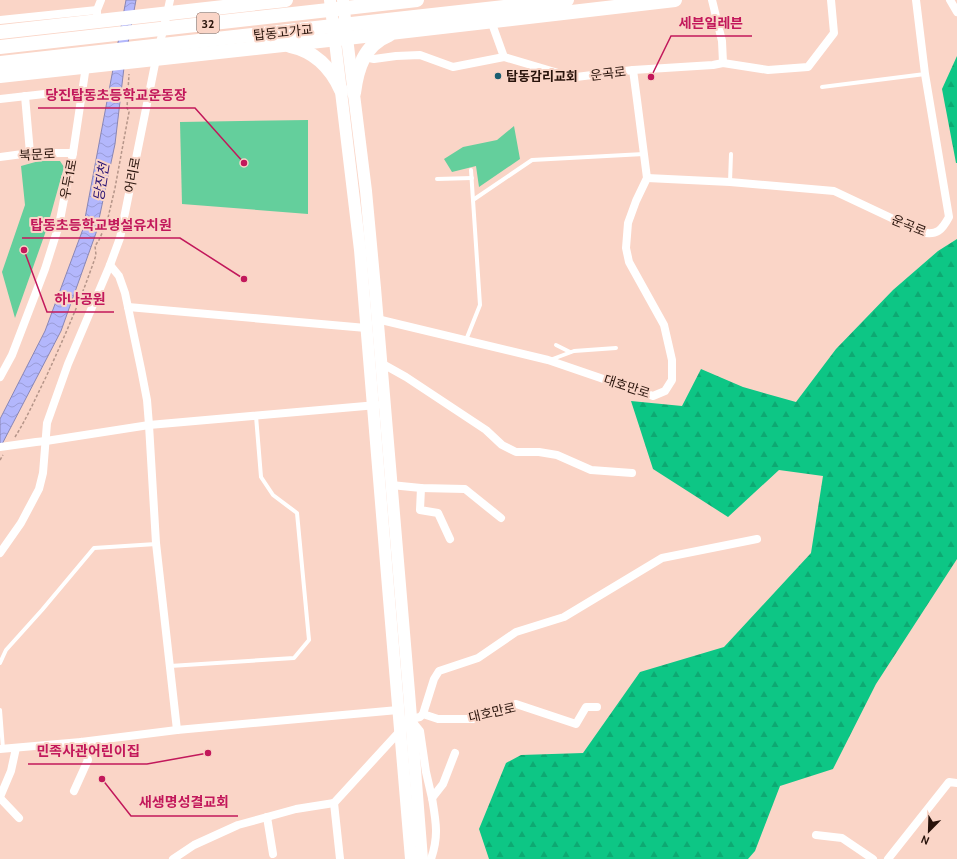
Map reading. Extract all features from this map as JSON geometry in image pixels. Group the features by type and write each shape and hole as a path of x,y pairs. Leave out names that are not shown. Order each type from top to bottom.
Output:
{"highway":[{"path":"0,32 99,18 164,14 283,0"},
{"name":"탑동고가교","path":"0,47 417,0"},
{"name":"탑동고가교","path":"0,64 567,0"},
{"path":"0,76 341,39 675,0"},
{"path":"280,45 295,47 315,56 348,91 368,50 379,40 390,34 404,31"}],"main road":[{"path":"330,0 341,39 348,91 366,191 381,364 379,405 398,710 411,859"},
{"path":"341,39 343,0"},
{"path":"348,91 366,328 391,485 418,716 422,859"}],"street":[{"path":"0,20 99,18 101,0"},
{"name":"어리로","path":"0,553 4,542 21,523 39,489 43,473 47,423 68,364 120,238 153,59 160,40 164,14 170,0"},
{"path":"712,0 722,41 722,63"},
{"name":"운곡로","path":"364,57 374,59 420,55 453,67 504,57 576,77 633,70 714,65 722,63 768,70 808,67 834,33 831,0"},
{"name":"운곡로","path":"647,178 730,182 834,191 921,232 929,234 937,232 944,226 949,216 924,74 916,0"},
{"path":"950,0 957,12"},
{"path":"490,21 504,57"},
{"name":"우두1로","path":"0,377 12,355 45,269 59,225 90,66"},
{"path":"633,70 647,178"},
{"path":"0,99 71,92"},
{"path":"25,96 30,154"},
{"name":"북문로","path":"0,157 30,154 74,153"},
{"name":"대호만로","path":"377,319 550,360 653,396 665,391 672,380 672,360 664,325 629,262 626,248 628,222 647,178"},
{"path":"110,265 119,276 128,307 147,400 156,544 177,730"},
{"path":"128,307 366,328"},
{"path":"381,364 406,377 486,430 502,446 516,452 539,452 557,455 591,470 632,473"},
{"path":"2,450 36,442 46,442 149,425 379,405"},
{"path":"391,485 421,488 465,489 500,518"},
{"path":"421,488 420,510 438,513 450,539"},
{"path":"173,859 194,845 238,825 296,809 334,803 400,731 418,716 439,671 478,658 516,632 564,617 662,558 756,539"},
{"name":"대호만로","path":"418,716 438,719 474,719 516,704 576,724 586,708 597,707"},
{"path":"1,749 81,742 177,730 398,710"},
{"path":"418,716 436,827 435,848 431,859"},
{"path":"74,791 88,760 81,742"},
{"path":"16,748 11,771 0,797 19,818"},
{"path":"432,798 443,784 455,753"},
{"path":"888,859 949,782 957,783"},
{"path":"334,803 340,859"},
{"path":"268,817 273,854"},
{"path":"816,835 842,838 873,859"}],"lane":[{"path":"822,87 924,74"},
{"path":"473,200 532,160 644,154"},
{"path":"730,182 731,154"},
{"path":"466,340 480,305 471,170"},
{"path":"437,179 472,178"},
{"path":"556,345 570,352"},
{"path":"550,360 574,351 616,348"},
{"path":"170,666 294,658 310,640 297,512 273,495 261,477 256,416"},
{"path":"0,663 6,650 94,548 156,544"},
{"path":"0,710 1,749"}],"path":[{"path":"13,440 30,410 58,350 96,255 95,246 100,240 115,188 129,112 127,108 129,73"},
{"path":"0,460 2,450"}],"green space":[{"path":"957,56 957,163 956,163 942,89"},
{"path":"308,120 308,214 182,204 180,122"},
{"path":"514,126 520,159 479,187 476,166 452,172 444,159 463,147 497,140"},
{"path":"39,161 60,161 64,167 47,228 15,318 2,272 25,205 21,166"},
{"path":"957,239 957,559 876,684 833,769 780,786 755,851 748,859 489,859 479,829 506,763 521,755 583,753 640,672 724,647 811,553 823,476 779,470 728,517 653,469 631,401 682,406 701,369 743,387 796,402 836,349 893,290 938,251"}],"water":[{"name":"당진천","path":"126,0 136,0 125,59 115,144 96,233 61,331 0,448 0,419 45,331 83,229"}],"place":[{"name":"탑동감리교회","path":"498,76"},
{"name":"세븐일레븐","path":"651,77"},
{"name":"당진탑동초등학교운동장","path":"244,163"},
{"name":"하나공원","path":"24,250"},
{"name":"탑동초등학교병설유치원","path":"244,279"},
{"name":"민족사관어린이집","path":"208,753"},
{"name":"새생명성결교회","path":"102,779"}]}
